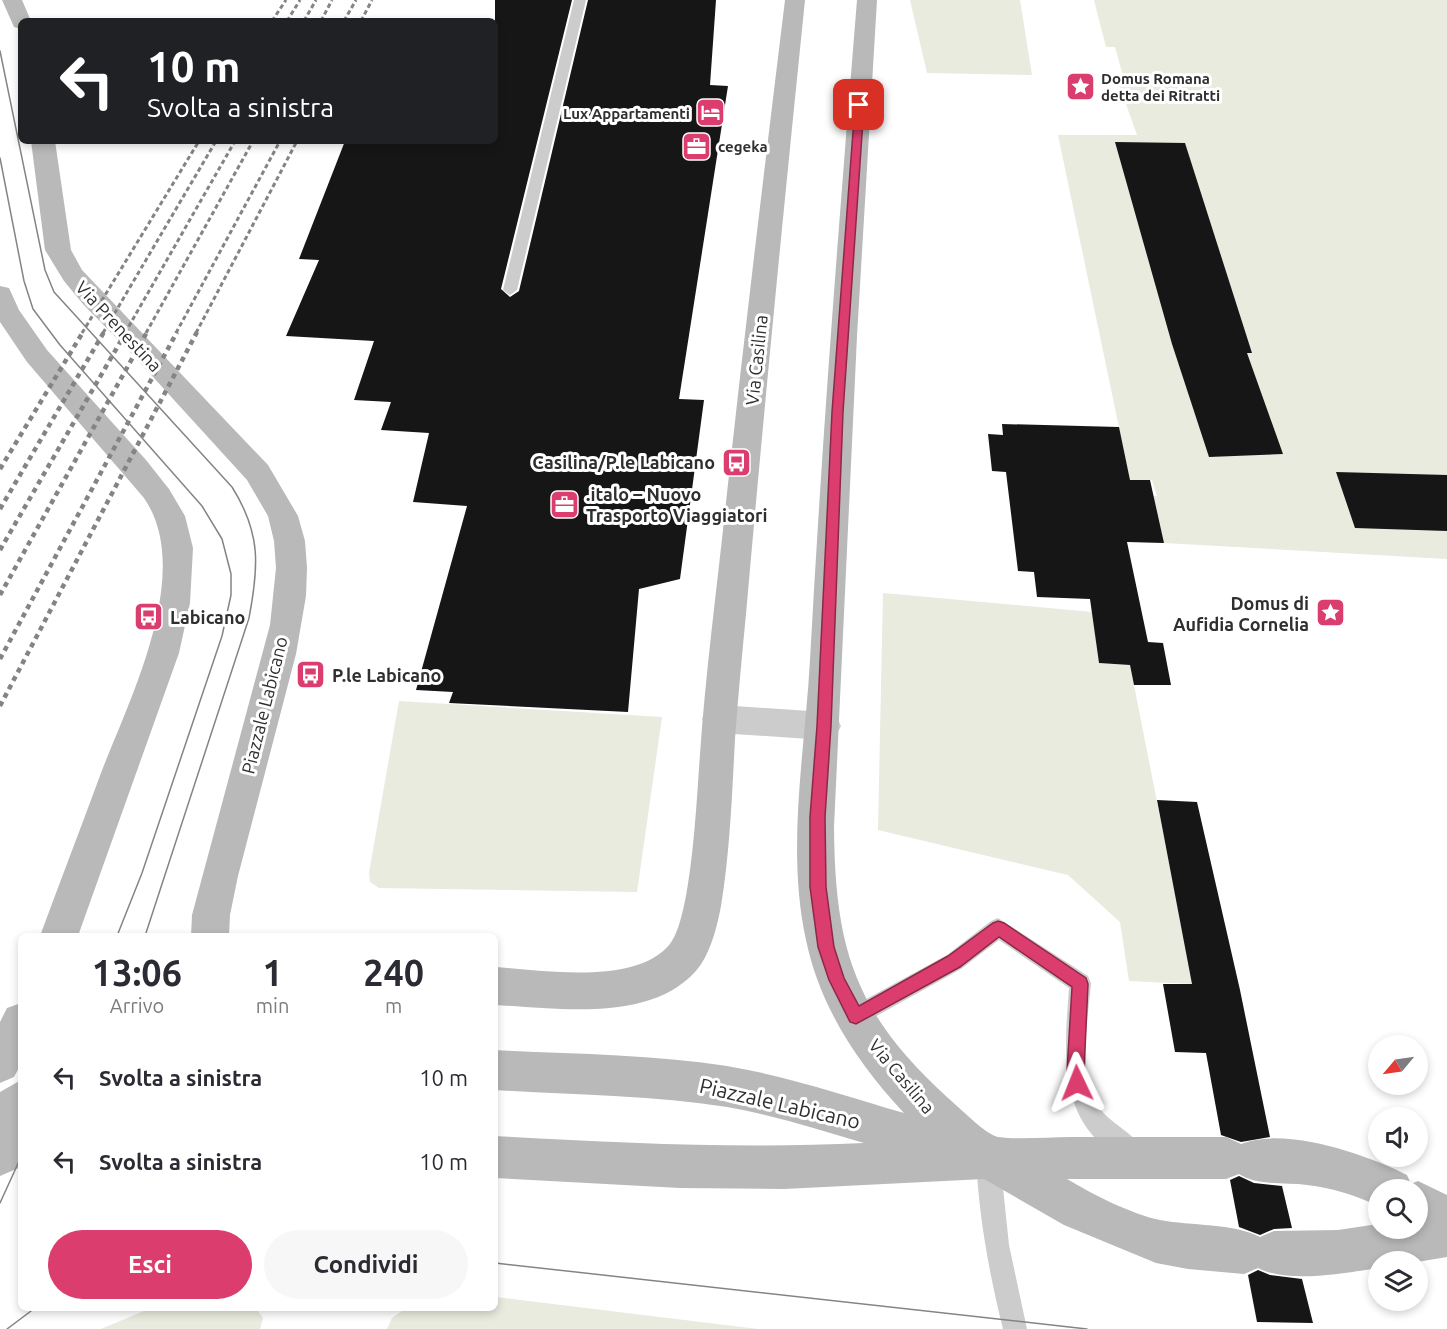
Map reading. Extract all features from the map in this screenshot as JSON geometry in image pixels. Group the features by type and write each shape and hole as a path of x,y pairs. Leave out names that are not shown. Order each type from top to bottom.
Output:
{"main road":[{"path":"12,0 19,18"},
{"name":"Via Casilina","path":"498,986 610,990 639,986 663,975 685,956 694,937 706,885 719,719 795,0"},
{"name":"Via Casilina","path":"867,0 836,445 824,726 817,817 821,920 826,947 837,980 877,1052 909,1089 947,1127 988,1158"},
{"name":"Via Prenestina","path":"43,144 58,250 65,265 90,297 230,441 261,478"},
{"path":"0,294 6,311 20,334 136,467 165,507 175,532 174,605 163,653 60,933"},
{"name":"Piazzale Labicano","path":"210,933 215,897 278,656 291,586 292,553 287,529 278,504 261,478"},
{"path":"0,1063 18,1028"},
{"name":"Piazzale Labicano","path":"498,1070 653,1078 729,1087 795,1102 988,1158 1079,1210 1126,1230 1188,1247 1259,1252 1338,1252 1447,1235"},
{"path":"0,1118 18,1103"},
{"path":"0,1155 18,1147"},
{"name":"Piazzale Labicano","path":"498,1157 680,1167 784,1168 988,1158 1282,1160 1341,1170 1368,1181"},
{"path":"1428,1209 1447,1219"}],"street":[{"path":"719,719 824,726"}],"lane":[{"path":"510,290 580,0"},
{"path":"856,1016 954,962 998,928 1080,984 1075,1071 1079,1095 1104,1132 1144,1158"},
{"path":"988,1158 995,1235 1015,1329"}],"shaded area":[{"path":"910,0 1020,0 1032,75 927,73"},
{"path":"1094,0 1447,0 1447,559 1164,543 1160,526 1134,496 1157,496 1152,480 1130,480 1058,135 1137,135 1116,76 1123,76 1115,47 1106,47"},
{"path":"883,593 1092,612 1099,663 1130,665 1193,984 1129,981 1120,922 1068,875 878,830"},
{"path":"399,701 662,717 637,892 379,888 370,882 369,873"},
{"path":"498,1297 758,1329 387,1329 392,1318 402,1311 498,1311"},
{"path":"144,1311 258,1311 263,1318 260,1329 101,1329"}],"building":[{"path":"495,0 572,0 501,289 510,297 519,291 588,0 716,0 710,85 728,86 679,399 704,400 680,579 639,589 628,712 449,703 453,692 416,690 467,506 413,502 429,433 381,430 391,402 354,400 374,341 286,336 319,260 299,259 344,144 498,144 498,18 495,18"},
{"path":"1115,142 1185,143 1252,353 1247,353 1283,454 1209,457 1172,344"},
{"path":"1002,424 1119,427 1130,480 1150,480 1164,543 1127,542 1148,642 1163,643 1171,685 1134,685 1130,665 1099,663 1090,599 1037,597 1034,572 1018,571 1006,472 992,471 988,434 1003,435"},
{"path":"1336,472 1447,475 1447,531 1355,528"},
{"path":"1157,800 1197,802 1240,990 1270,1137 1241,1142 1221,1135 1206,1053 1175,1052 1163,984 1192,984"},
{"path":"1239,1176 1254,1183 1282,1186 1292,1228 1274,1229 1260,1235 1239,1227 1230,1180"},
{"path":"1258,1270 1270,1275 1302,1279 1313,1323 1257,1322 1248,1275"}],"tram line":[{"path":"0,51 18,139"},
{"path":"19,144 45,270 54,292 232,487 253,535 256,566 249,618 146,933"},
{"path":"0,158 24,281 33,309 60,345 202,506 222,539 231,574 231,595 222,636 142,873 118,933"},
{"path":"0,1203 18,1164"},
{"path":"498,1263 1087,1329"},
{"path":"7,1329 31,1311"}],"railway":[{"path":"274,18 286,0"},
{"path":"289,18 300,0"},
{"path":"306,18 316,0"},
{"path":"323,18 332,0"},
{"path":"346,18 356,0"},
{"path":"363,18 372,0"},
{"path":"82,333 197,144"},
{"path":"103,333 214,144"},
{"path":"125,333 233,144"},
{"path":"146,333 251,144"},
{"path":"176,333 278,144"},
{"path":"196,333 295,144"},
{"path":"0,469 83,332"},
{"path":"0,509 104,332"},
{"path":"0,550 126,332"},
{"path":"0,595 147,332"},
{"path":"0,659 177,332"},
{"path":"0,706 197,332"}],"place":[{"name":"Domus Romana detta dei Ritratti","path":"1080,87"},
{"name":"Lux Appartamenti","path":"711,113"},
{"name":"cegeka","path":"697,146"},
{"name":"Casilina/P.le Labicano","path":"736,462"},
{"name":".italo – Nuovo Trasporto Viaggiatori","path":"565,504"},
{"name":"Domus di Aufidia Cornelia","path":"1330,613"},
{"name":"Labicano","path":"149,617"},
{"name":"P.le Labicano","path":"311,675"}],"route":[{"path":"859,105 852,229 837,412 824,726 817,817 818,887 826,947 837,980 856,1016 954,962 998,928 1080,984 1075,1071 1077,1083"}]}
